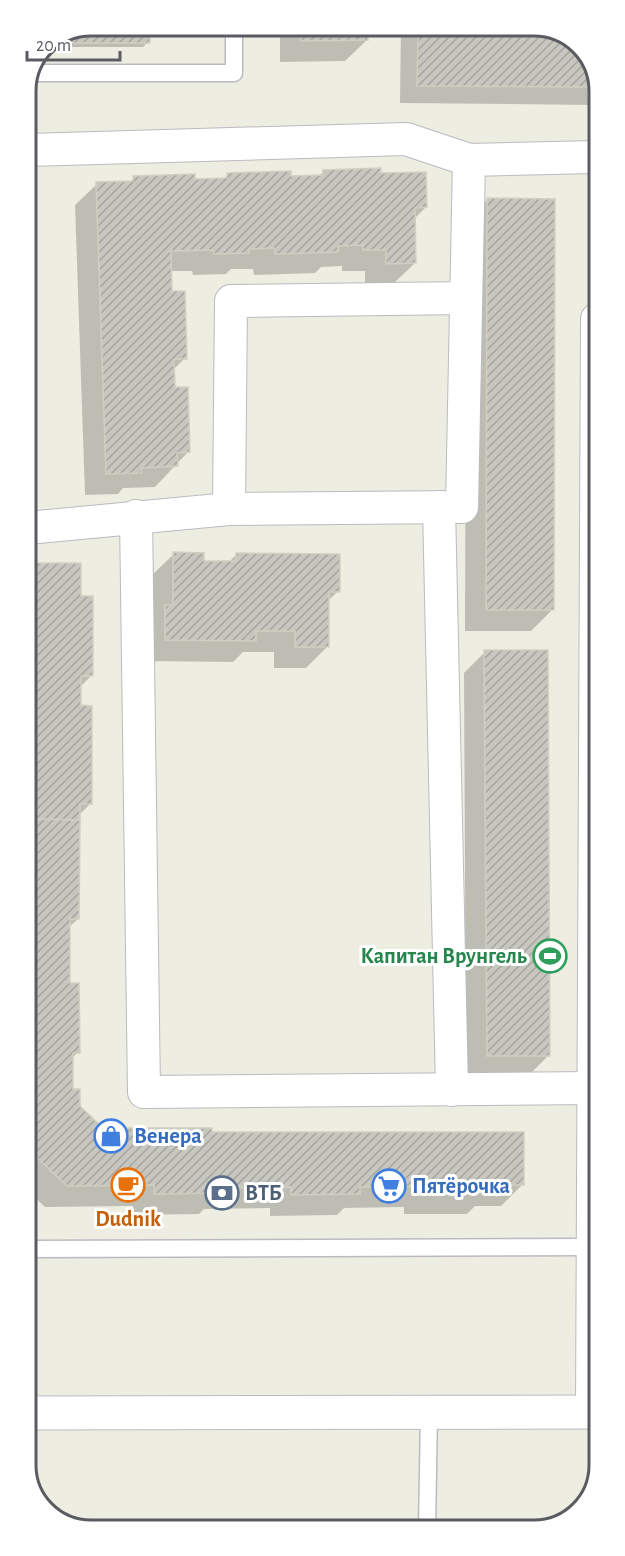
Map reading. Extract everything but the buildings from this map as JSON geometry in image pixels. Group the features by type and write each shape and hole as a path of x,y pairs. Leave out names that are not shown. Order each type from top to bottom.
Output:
{"street":[{"path":"36,150 406,139 469,160 589,157"},
{"path":"36,527 229,509 462,507 469,160"},
{"path":"229,509 231,301 466,298"},
{"path":"439,507 452,1090"},
{"path":"136,516 144,1092 589,1088"},
{"path":"36,1413 589,1412"}],"lane":[{"path":"39,73 234,74 234,36"},
{"path":"36,1249 589,1246"},
{"path":"427,1520 429,1412"}],"place":[{"name":"Капитан Врунгель","path":"550,956"},
{"name":"Венера","path":"111,1136"},
{"name":"Dudnik","path":"128,1185"},
{"name":"Пятёрочка","path":"389,1186"},
{"name":"ВТБ","path":"222,1193"}]}
